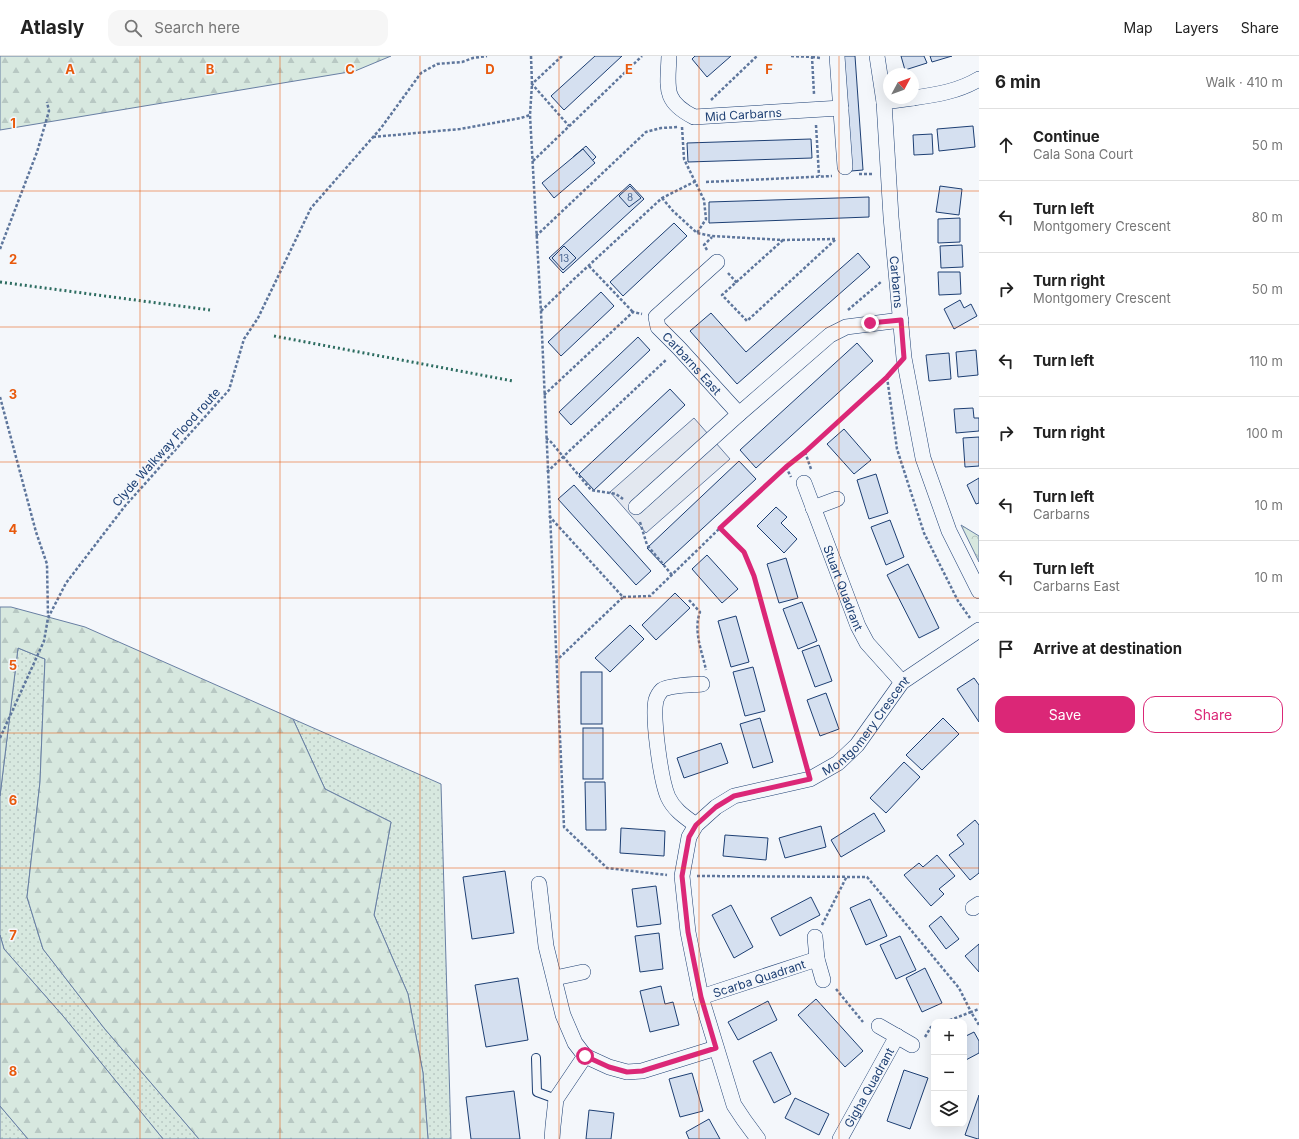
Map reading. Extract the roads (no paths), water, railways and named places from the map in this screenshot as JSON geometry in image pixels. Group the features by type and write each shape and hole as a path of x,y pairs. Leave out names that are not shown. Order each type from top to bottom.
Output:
{"street":[{"name":"Mid Carbarns","path":"669,56 668,92 674,103 682,111 694,117 841,108"},
{"path":"837,56 846,172"},
{"name":"Carbarns","path":"877,56 883,95"},
{"path":"919,97 968,85 979,79"},
{"name":"Carbarns","path":"884,104 904,358 923,458 949,531 979,591"},
{"name":"Carbarns East","path":"717,262 656,317 658,327 680,348 739,414"},
{"path":"636,507 739,414 830,335 846,326 901,320"},
{"name":"Stuart Quadrant","path":"804,483 858,626 867,644 902,682"},
{"path":"813,508 837,499"},
{"name":"Montgomery Crescent","path":"758,1139 734,1105 701,997 688,932 682,876 689,837 696,825 716,807 734,796 810,779 838,762 857,746 902,682 979,630"},
{"path":"696,825 679,813 668,798 664,783 655,725 656,699 661,691 667,688 702,684"},
{"path":"539,884 546,946 563,1014 575,1043 585,1056 609,1067 627,1072 642,1071 716,1048"},
{"name":"Scarba Quadrant","path":"815,938 817,959 823,980"},
{"name":"Scarba Quadrant","path":"701,997 817,959"},
{"path":"555,978 583,972"},
{"name":"Gigha Quadrant","path":"879,1026 912,1045"},
{"name":"Gigha Quadrant","path":"840,1139 897,1036"},
{"path":"552,1139 552,1126 556,1099 585,1056"}],"lane":[{"path":"536,1058 537,1092 556,1099"}]}
